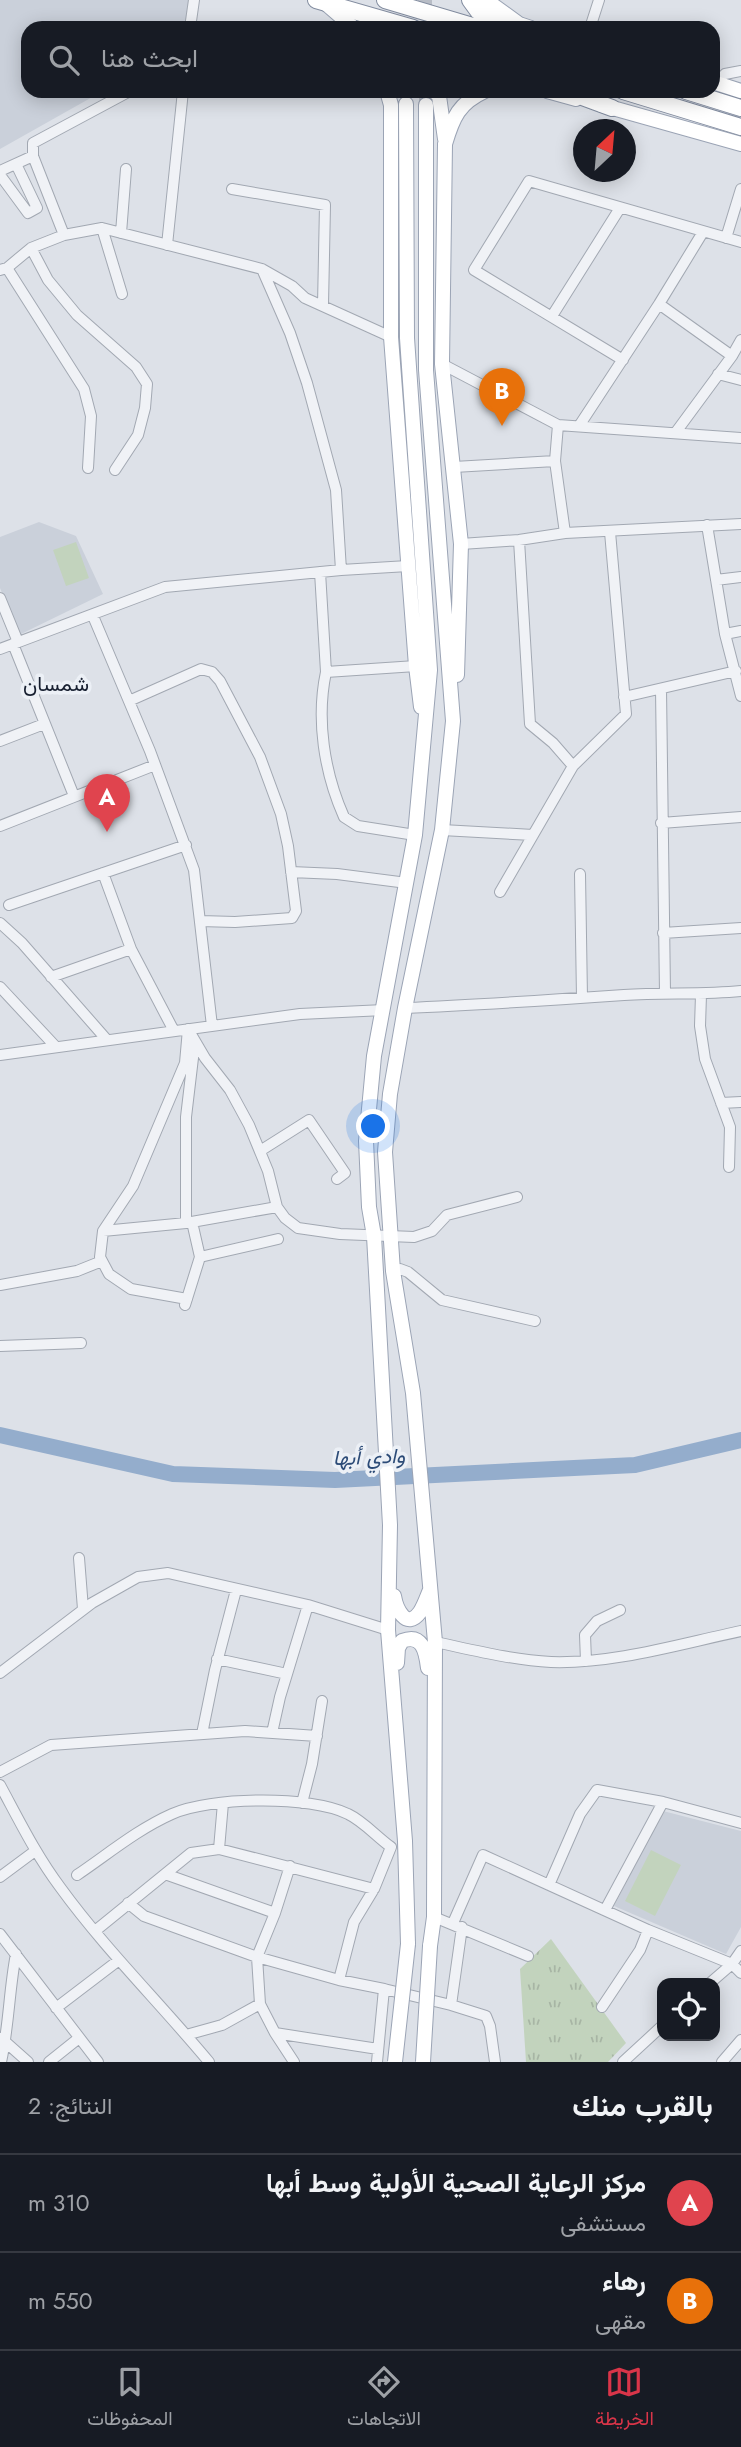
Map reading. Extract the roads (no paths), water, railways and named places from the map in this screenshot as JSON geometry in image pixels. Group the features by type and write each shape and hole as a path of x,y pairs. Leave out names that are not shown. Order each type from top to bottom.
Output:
{"highway":[{"path":"385,0 456,21"},
{"path":"470,0 478,11 492,21"},
{"path":"320,1 388,21"},
{"path":"585,98 611,108"},
{"path":"646,98 741,127"},
{"path":"709,98 741,108"}],"main road":[{"path":"486,0 515,21"},
{"path":"320,1 345,21"},
{"path":"720,85 741,92"},
{"path":"389,98 391,337 416,666 425,735"},
{"path":"395,2062 408,1944 405,1841 388,1630 390,1525 366,1141 374,1056 415,835 430,670 407,338 405,98"},
{"path":"423,2062 434,1917 435,1642 414,1393 393,1271 385,1152 390,1094 405,1009 442,830 459,649 461,544 442,364 445,144 439,98"},
{"path":"445,144 453,118 469,98"},
{"path":"573,98 741,144"},
{"path":"426,105 426,370 453,721"},
{"path":"406,524 414,429"},
{"path":"432,433 461,544"},
{"path":"389,1560 396,1609 400,1615 407,1619 420,1612 431,1589"},
{"path":"394,1694 398,1648 402,1641 410,1638 418,1640 424,1646 436,1711"}],"street":[{"path":"192,21 194,0"},
{"path":"592,21 599,0"},
{"path":"720,78 725,74 741,71"},
{"path":"64,234 33,156 33,143 117,98"},
{"path":"167,245 182,98"},
{"path":"16,164 37,208 28,213 0,173 16,164 33,156"},
{"path":"121,233 126,169"},
{"path":"623,360 474,270 529,181 741,242"},
{"path":"232,189 325,205 323,305"},
{"path":"726,238 741,189"},
{"path":"552,316 620,208"},
{"path":"88,468 91,416 84,389 4,269 31,248 64,234 102,228 262,270 292,286 305,298 391,337"},
{"path":"102,228 122,294"},
{"path":"579,426 703,232"},
{"path":"31,248 48,280 77,315 136,367 147,384 145,408 138,435 115,470"},
{"path":"262,270 294,345 336,490 341,570"},
{"path":"659,304 732,356"},
{"path":"676,432 741,340"},
{"path":"442,364 558,425 741,438"},
{"path":"718,374 741,380"},
{"path":"558,425 555,461 565,533"},
{"path":"454,467 555,461"},
{"path":"461,544 519,540 565,533 741,524"},
{"path":"707,525 725,634 741,696"},
{"path":"500,892 573,765 626,715 610,532"},
{"path":"519,540 530,724 553,743 573,765"},
{"path":"0,649 164,587 408,566"},
{"path":"320,572 326,672 321,695 323,731 328,772 344,817 358,826 415,835"},
{"path":"716,580 741,577"},
{"path":"0,598 44,724 74,796"},
{"path":"93,615 155,765 194,870 212,1026"},
{"path":"725,634 741,631"},
{"path":"326,672 416,666"},
{"path":"129,701 201,670 212,672 220,681 260,757 277,802 288,846 296,911 292,918 235,922 200,921"},
{"path":"624,697 736,671"},
{"path":"661,689 665,993"},
{"path":"0,741 44,724"},
{"path":"0,826 155,765"},
{"path":"661,823 741,817"},
{"path":"442,830 533,835"},
{"path":"9,905 186,845"},
{"path":"291,872 407,883"},
{"path":"103,873 131,949 174,1031"},
{"path":"580,874 582,998"},
{"path":"0,923 22,943 107,1040"},
{"path":"663,933 741,928"},
{"path":"51,977 131,949"},
{"path":"0,987 56,1046"},
{"path":"405,1009 665,993 701,995 741,992"},
{"path":"701,995 700,1026 705,1059 730,1127 729,1167"},
{"path":"0,1055 300,1014 384,1010"},
{"path":"188,1029 205,1058 230,1090 249,1125 268,1171 277,1207 285,1218 298,1228 414,1237 432,1231 447,1215 517,1197"},
{"path":"188,1029 185,1063 133,1186 103,1231 100,1257 110,1274 131,1289 186,1302 200,1257 189,1222 186,1117 195,1041"},
{"path":"721,1103 741,1102"},
{"path":"260,1151 309,1120 345,1173 337,1180"},
{"path":"103,1231 189,1222 277,1207"},
{"path":"200,1257 278,1239"},
{"path":"0,1284 77,1271 102,1261"},
{"path":"393,1271 400,1269 408,1272 442,1300 535,1321"},
{"path":"0,1346 81,1343"},
{"path":"79,1558 83,1609"},
{"path":"0,1672 83,1609 138,1577 168,1573 308,1605 388,1630"},
{"path":"202,1734 236,1590"},
{"path":"272,1733 308,1605"},
{"path":"586,1661 584,1635 597,1621 620,1610"},
{"path":"435,1642 514,1658 552,1662 586,1661 741,1632"},
{"path":"218,1659 287,1674"},
{"path":"302,1803 323,1701"},
{"path":"0,1772 51,1745 245,1731 317,1737"},
{"path":"0,1785 35,1851 95,1931 209,2062"},
{"path":"550,1885 580,1814 597,1790 663,1802 741,1823"},
{"path":"77,1875 138,1833 174,1813 223,1802 241,1801 302,1803 348,1814 391,1847 374,1889 354,1922 339,1980"},
{"path":"219,1849 223,1802"},
{"path":"606,1910 663,1802"},
{"path":"95,1931 191,1853 219,1849 374,1889"},
{"path":"0,1877 35,1851"},
{"path":"452,2005 458,1925 483,1855 648,1930 732,1964 741,1973"},
{"path":"290,1866 257,1957 260,2004 294,2062"},
{"path":"165,1874 275,1913"},
{"path":"128,1903 144,1916 257,1957 339,1980 452,2005 486,2016 490,2025 495,2062"},
{"path":"434,1917 528,1956"},
{"path":"602,2007 640,1951 648,1930"},
{"path":"0,1934 97,2062"},
{"path":"716,1978 732,1964 741,1951"},
{"path":"1,2062 8,2032 9,1993 16,1954"},
{"path":"56,2008 118,1959"},
{"path":"377,2062 384,1989"},
{"path":"186,2035 222,2025 260,2004"},
{"path":"623,2062 657,2031"},
{"path":"275,2033 378,2049"},
{"path":"0,2037 28,2062"},
{"path":"48,2062 79,2038"},
{"path":"722,2062 741,2040"}],"waterway":[{"name":"وادي أبها","path":"0,1435 173,1474 335,1480 635,1465 741,1440"}],"tunnel":[{"path":"425,0 425,21"},
{"path":"426,98 426,105"}],"place":[{"name":"رهاء","path":"502,426"},
{"name":"مركز الرعاية الصحية الأولية وسط أبها","path":"107,832"}],"district":[{"name":"شمسان","path":"56,684"}]}
